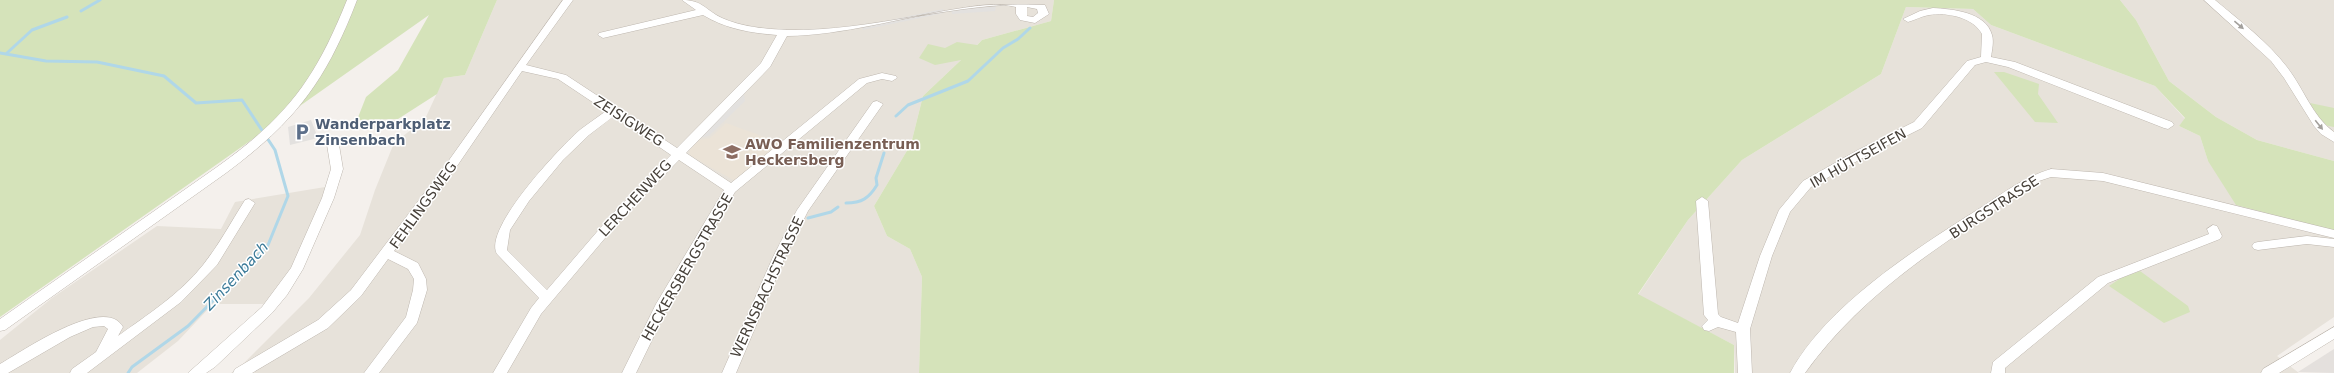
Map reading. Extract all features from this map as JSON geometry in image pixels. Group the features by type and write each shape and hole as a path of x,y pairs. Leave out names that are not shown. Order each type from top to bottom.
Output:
{"street":[{"path":"0,326 200,185 256,143 293,108 317,77 339,32 352,0"},
{"name":"FEHLINGSWEG","path":"240,373 287,347 323,324 356,293 388,254 521,67 545,30 568,0"},
{"path":"687,0 702,12 725,24 783,34 828,30 946,6 1009,2"},
{"path":"2209,0 2261,44 2284,71 2315,120 2325,132 2334,138"},
{"path":"603,35 702,12"},
{"path":"1908,19 1926,12 1943,12 1968,16 1983,26 1987,34 1986,59 2011,64 2168,126"},
{"name":"LERCHENWEG","path":"500,373 536,311 618,215 678,152 766,65 783,34"},
{"name":"IM HÜTTSEIFEN","path":"1745,373 1743,329 1766,256 1785,210 1807,184 1862,153 1918,125 1971,63 1986,59"},
{"name":"ZEISIGWEG","path":"521,67 562,77 678,152 731,189"},
{"name":"HECKERSBERGSTRASSE","path":"628,373 663,304 731,189 863,82 882,76 892,78"},
{"name":"WERNSBACHSTRASSE","path":"729,373 779,257 803,210 877,104"},
{"path":"547,298 501,251 504,230 525,198 559,157 585,132 614,111"},
{"path":"195,373 210,363 267,310 282,292 297,269 328,198 337,169 333,145"},
{"name":"BURGSTRASSE","path":"1797,373 1811,350 1875,286 2035,178 2051,173 2103,177 2334,234"},
{"path":"1702,201 1713,324 1743,329"},
{"path":"77,373 158,313 206,270 227,243 249,203"},
{"path":"1998,373 1998,366 2103,280 2216,236 2213,228"},
{"path":"2258,246 2307,240 2334,243"},
{"path":"371,373 412,320 420,290 420,279 413,266 388,254"},
{"path":"0,371 66,334 101,321 109,322 116,327 100,356"},
{"path":"2268,373 2334,332"}],"shaded area":[{"path":"497,0 1054,0 1051,21 982,40 923,96 911,144 874,206 887,236 910,249 922,277 919,373 231,373 239,368 309,298 360,235 375,190 394,143 425,119 444,78 465,75"},
{"path":"2120,0 2334,0 2334,161 2257,140 2216,117 2169,81 2136,20"},
{"path":"996,6 995,11 952,14 951,10"},
{"path":"1906,7 1973,9 1991,25 2155,86 2185,119 2179,126 2200,136 2208,161 2334,231 2334,317 2277,356 2299,373 1735,373 1734,345 1638,295 1688,220 1742,160 1881,74"},
{"path":"943,9 944,13 863,30 862,26"},
{"path":"744,94 745,101 709,136 698,138"},
{"name":"Wanderparkplatz Zinsenbach","path":"311,120 318,138 290,145 288,127"},
{"name":"AWO Familienzentrum Heckersberg","path":"726,123 784,144 735,181 689,155 690,148 699,140 710,138"},
{"path":"325,187 324,200 295,265 266,304 213,304 178,341 137,373 0,373 0,340 52,298 157,226 221,229 235,202"},
{"path":"2334,349 2334,373 2298,372"}],"green space":[{"path":"0,0 497,0 465,75 444,78 437,94 398,119 357,120 366,97 398,70 429,15 0,317"},
{"path":"1054,0 2120,0 2136,20 2169,81 2216,117 2257,140 2334,161 2334,231 2236,205 2208,161 2200,136 2179,126 2185,118 2155,86 1991,25 1973,9 1906,7 1881,74 1742,160 1688,220 1638,294 1734,345 1734,373 919,373 922,277 910,249 887,236 874,206 911,144 923,96 961,60 935,65 919,58 928,44 945,48 957,42 977,45 982,40 1051,21"},
{"path":"1994,72 2004,72 2039,84 2038,94 2058,123 2035,122"},
{"path":"2310,103 2334,108 2334,127 2323,125"},
{"path":"2140,271 2188,306 2190,312 2164,323 2109,286 2121,278"}],"waterway":[{"path":"81,11 100,0"},
{"path":"7,53 32,30 67,17"},
{"path":"896,116 908,105 968,81 1003,48 1018,39 1030,28"},
{"name":"Zinsenbach","path":"0,53 46,61 97,62 164,76 196,103 242,100 275,150 288,196 268,245 188,326 132,367 128,373"},
{"path":"846,203 861,201 874,190 877,185 876,178 884,153"},
{"path":"808,218 831,212 838,207"}],"place":[{"name":"Wanderparkplatz Zinsenbach","path":"302,132"},
{"name":"AWO Familienzentrum Heckersberg","path":"732,152"}]}
